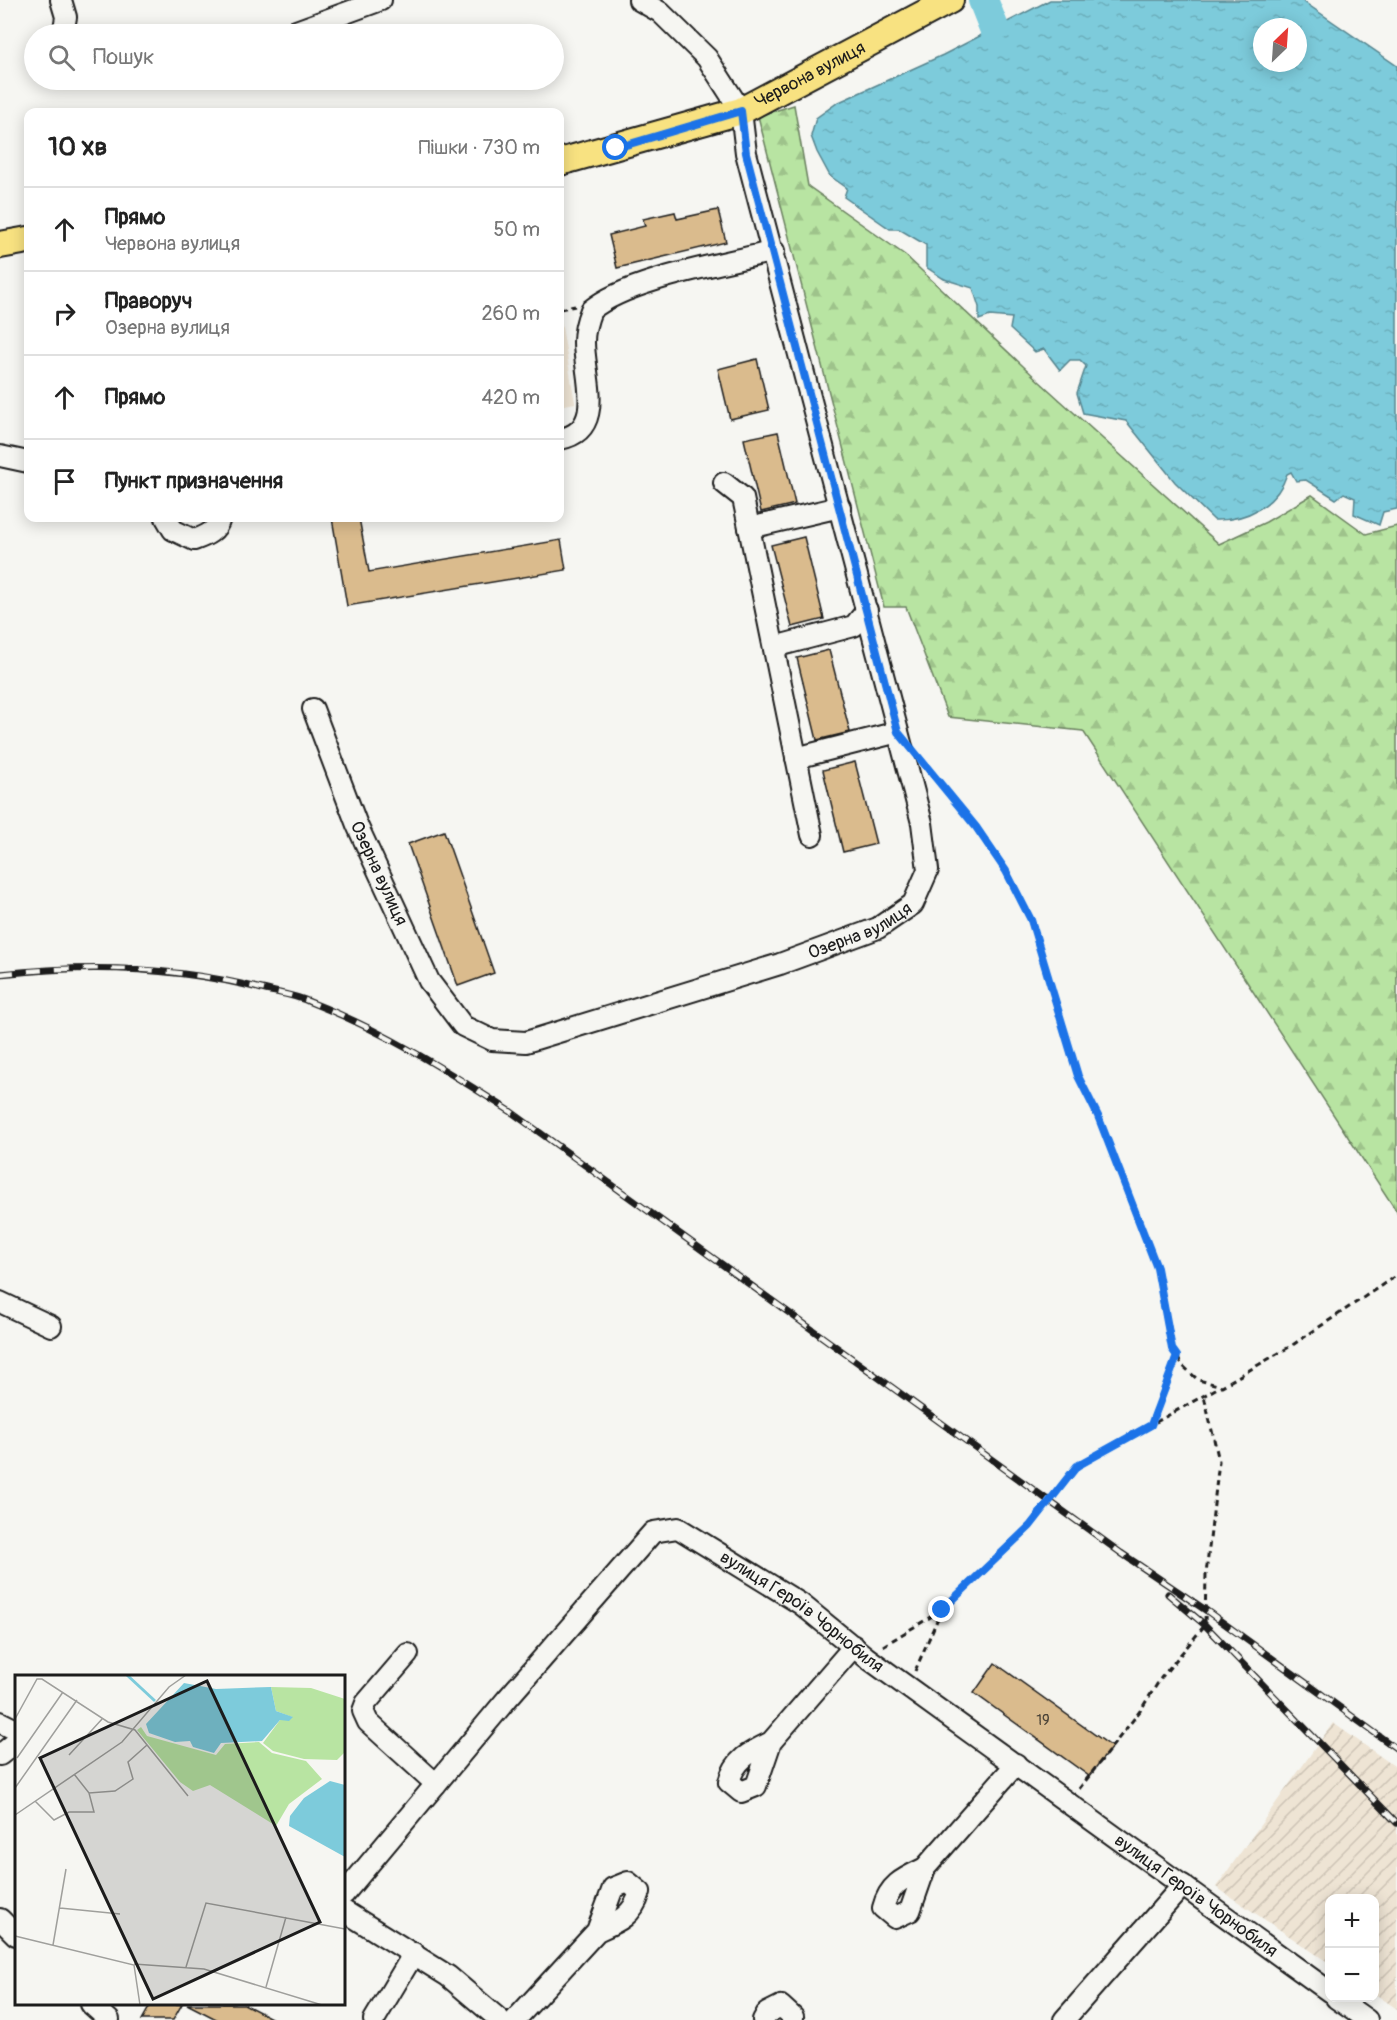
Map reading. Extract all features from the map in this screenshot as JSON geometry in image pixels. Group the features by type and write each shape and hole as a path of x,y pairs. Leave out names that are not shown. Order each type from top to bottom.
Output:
{"main road":[{"name":"Червона вулиця","path":"564,161 741,111 950,0"},
{"path":"0,245 24,241"}],"street":[{"path":"61,0 66,17 65,24"},
{"path":"315,24 381,0"},
{"path":"639,0 660,12 707,58 741,111"},
{"name":"Озерна вулиця","path":"313,709 357,825 429,981 462,1026 492,1040 525,1042 780,964 878,928 913,904 928,870 922,823 774,251 746,153 741,111"},
{"path":"564,438 582,428 590,411 584,342 591,310 600,302 633,288 774,251"},
{"path":"0,456 24,461"},
{"path":"724,483 743,498 812,835"},
{"path":"749,528 840,507"},
{"path":"168,522 173,530 194,540 207,535 219,522"},
{"path":"774,647 854,626 867,610"},
{"path":"796,758 898,732"},
{"path":"0,1302 51,1326"},
{"name":"вулиця Героїв Чорнобиля","path":"345,1893 653,1533 678,1528 801,1604 860,1652 1325,1989"},
{"path":"771,1742 860,1652"},
{"path":"408,1654 366,1702 363,1711 368,1722 436,1784"},
{"path":"0,1722 15,1730"},
{"path":"0,1755 15,1743"},
{"path":"925,1868 1016,1764"},
{"path":"1064,2020 1183,1885"},
{"path":"345,1912 448,1976 500,2020"},
{"path":"0,1919 15,1934"},
{"path":"515,2020 597,1931"},
{"path":"374,2020 414,1953"},
{"path":"1341,2002 1359,2018"},
{"path":"92,2005 109,2020"},
{"path":"763,2020 767,2013 781,2006 793,2017 792,2020"}],"path":[{"path":"920,758 982,836 1006,871 1031,920 1078,1076 1098,1116 1157,1268 1172,1349 1198,1380 1222,1386"},
{"path":"860,1652 942,1610 1030,1526 1077,1466 1291,1346 1397,1275"},
{"path":"1151,1425 1177,1356"},
{"path":"1069,1802 1140,1711 1161,1678 1204,1625 1206,1574 1219,1461 1204,1396"},
{"path":"909,1687 942,1610"}],"shaded area":[{"path":"564,338 575,403 564,405"},
{"path":"1333,1723 1397,1768 1397,2009 1379,1997 1379,1894 1325,1894 1325,1960 1216,1887"}],"green space":[{"path":"794,105 808,186 905,255 1040,382 1219,544 1266,522 1312,495 1366,534 1397,526 1397,1212 1083,731 948,717 906,607 884,607 758,116"}],"water":[{"path":"1050,0 1301,0 1397,66 1397,509 1383,512 1379,525 1354,514 1355,498 1344,493 1336,499 1306,480 1296,481 1291,472 1287,474 1276,494 1259,509 1238,518 1214,520 1175,482 1126,421 1083,413 1077,393 1086,366 1080,360 1070,360 1060,370 1044,349 1035,352 1010,329 1012,318 990,316 979,320 979,307 973,288 944,279 926,267 926,245 899,229 890,229 844,197 847,188 830,176 811,136 816,118 837,103 943,55"}],"building":[{"path":"718,210 726,242 617,268 609,235 645,226 643,219 675,212 677,219"},
{"path":"757,359 769,410 730,419 718,369"},
{"path":"778,432 795,504 761,512 744,439"},
{"path":"333,522 360,522 369,572 561,540 566,570 347,606"},
{"path":"804,537 824,619 792,627 771,545"},
{"path":"829,650 850,732 817,740 797,658"},
{"path":"855,762 876,844 843,852 823,770"},
{"path":"444,831 494,973 458,986 408,844"},
{"path":"995,1663 1112,1747 1089,1776 974,1693"},
{"path":"150,2005 181,2005 173,2020 142,2020"},
{"path":"189,2005 246,2005 275,2020 218,2020"}],"waterway":[{"path":"983,0 994,28"}],"railway":[{"path":"0,974 99,968 164,972 229,981 304,1000 337,1013 412,1051 510,1111 1121,1553 1207,1611 1397,1749"},
{"path":"1168,1594 1205,1625 1397,1823"}],"route":[{"path":"616,148 741,111 746,153 898,732 976,827 1006,871 1031,920 1078,1076 1098,1116 1157,1268 1172,1349 1177,1356 1151,1425 1077,1466 1030,1526 942,1610"}]}
